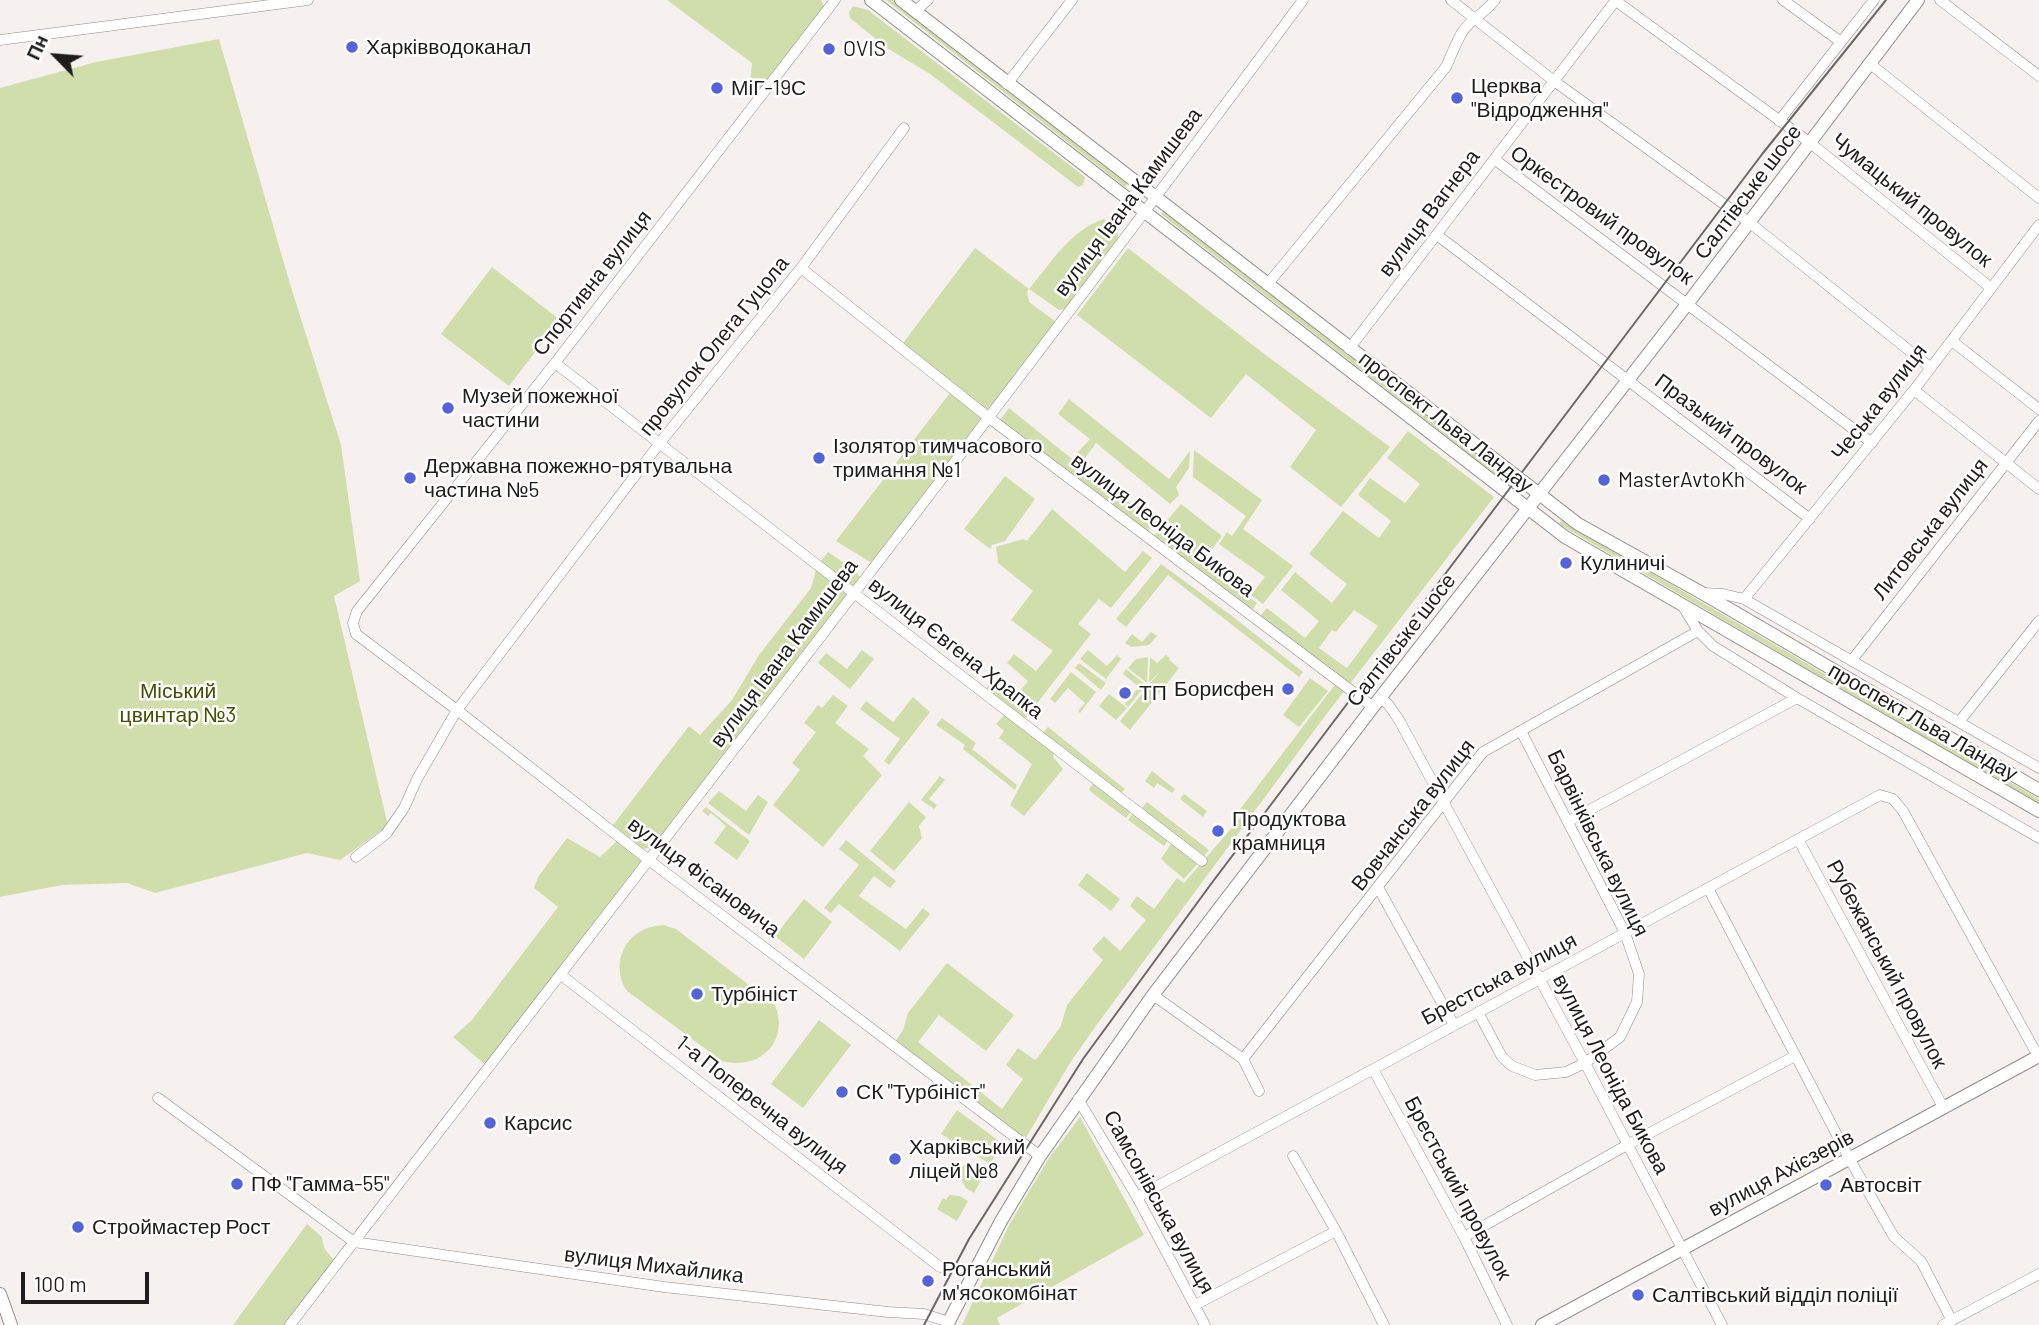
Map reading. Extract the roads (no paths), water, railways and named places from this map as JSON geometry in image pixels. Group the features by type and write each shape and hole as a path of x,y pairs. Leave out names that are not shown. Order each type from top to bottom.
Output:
{"main road":[{"name":"проспект Льва Ландау","path":"871,0 1566,537 2039,811"},
{"name":"проспект Льва Ландау","path":"901,0 1578,524 2039,789"},
{"name":"Салтівське шосе","path":"948,1323 1001,1221 1041,1156 1078,1099 1153,995 1376,702 1750,223 1917,1"},
{"name":"вулиця Ахієзерів","path":"1542,1325 2038,1056"},
{"path":"0,1294 11,1325"}],"street":[{"path":"0,40 308,0"},
{"name":"Спортивна вулиця","path":"353,623 357,611 555,363 835,0"},
{"path":"915,10 928,0"},
{"path":"1007,83 1072,0"},
{"name":"вулиця Івана Камишева","path":"290,1325 650,861 1156,199 1303,0"},
{"path":"1451,0 1554,81 1750,223 1931,368"},
{"path":"1267,285 1446,67 1463,30 1486,12 1495,0"},
{"name":"вулиця Вагнера","path":"1349,349 1616,0"},
{"name":"Чумацький провулок","path":"1616,0 1809,142 1991,288"},
{"path":"1783,0 1841,42"},
{"path":"1779,121 1874,0"},
{"path":"1940,0 2039,76"},
{"path":"1869,63 2039,198"},
{"name":"провулок Олега Гуцола","path":"356,857 386,834 404,808 417,779 457,710 659,444 801,268 904,128"},
{"name":"Оркестровий провулок","path":"1494,159 1872,443"},
{"name":"Чеська вулиця","path":"1744,599 1914,390 2039,225"},
{"name":"Празький провулок","path":"1437,235 1810,519"},
{"name":"вулиця Леоніда Бикова","path":"801,268 988,416 1376,702 1388,704 1585,1063 1721,1325"},
{"path":"1952,341 2039,410"},
{"name":"вулиця Євгена Храпка","path":"555,363 1202,861"},
{"path":"1914,390 2039,489"},
{"name":"Литовська вулиця","path":"1852,660 2039,421"},
{"path":"1702,593 1744,599 2039,768"},
{"path":"1681,605 1698,631 1713,646 1797,698 2039,838"},
{"path":"1959,722 2039,621"},
{"name":"вулиця Фісановича","path":"353,623 356,634 650,861 1041,1156"},
{"name":"Вовчанська вулиця","path":"1243,1059 1483,752 1698,631"},
{"path":"1569,821 1797,698"},
{"name":"Барвінківська вулиця","path":"1478,1012 1502,1057 1512,1066 1535,1075 1566,1072 1585,1063 1620,1037 1637,1002 1639,974 1625,933 1521,731"},
{"name":"Брестська вулиця","path":"1136,1197 1880,795 1893,799 1903,811 2038,1056"},
{"name":"Рубежанський провулок","path":"1798,839 1943,1107"},
{"path":"1707,888 1849,1158 1894,1237 1921,1261 1947,1323 2039,1274"},
{"path":"1378,889 1454,1025"},
{"name":"1-а Поперечна вулиця","path":"561,975 940,1267"},
{"path":"1153,995 1243,1059 1259,1091"},
{"path":"1464,1237 1795,1056"},
{"name":"Брестський провулок","path":"1373,1069 1464,1237 1507,1325"},
{"path":"158,1098 260,1170 354,1242"},
{"name":"Самсонівська вулиця","path":"1078,1099 1136,1197 1205,1325"},
{"path":"1293,1156 1336,1231 1384,1325"},
{"path":"1195,1305 1336,1231"},
{"name":"вулиця Михайлика","path":"354,1242 664,1287 888,1312 912,1312 936,1317 948,1323"}],"tram line":[{"path":"924,1325 969,1239 1083,1059 1211,884 1763,153 1886,0"}],"place":[{"name":"Харківводоканал","path":"352,47"},
{"name":"OVIS","path":"829,49"},
{"name":"МіГ-19С","path":"717,88"},
{"name":"Церква \"Відродження\"","path":"1457,98"},
{"name":"Музей пожежної частини","path":"448,408"},
{"name":"Ізолятор тимчасового тримання №1","path":"819,458"},
{"name":"Державна пожежно-рятувальна частина №5","path":"410,478"},
{"name":"MasterAvtoKh","path":"1604,480"},
{"name":"Кулиничі","path":"1566,563"},
{"name":"Борисфен","path":"1288,689"},
{"name":"ТП","path":"1125,693"},
{"name":"Продуктова крамниця","path":"1218,831"},
{"name":"Турбініст","path":"697,994"},
{"name":"СК \"Турбініст\"","path":"842,1092"},
{"name":"Карсис","path":"490,1123"},
{"name":"Харківський ліцей №8","path":"895,1159"},
{"name":"ПФ \"Гамма-55\"","path":"237,1184"},
{"name":"Автосвіт","path":"1826,1185"},
{"name":"Строймастер Рост","path":"78,1227"},
{"name":"Роганський м'ясокомбінат","path":"928,1281"},
{"name":"Салтівський відділ поліції","path":"1638,1295"}],"park label":[{"name":"Міський цвинтар №3","path":"178,703"}]}
